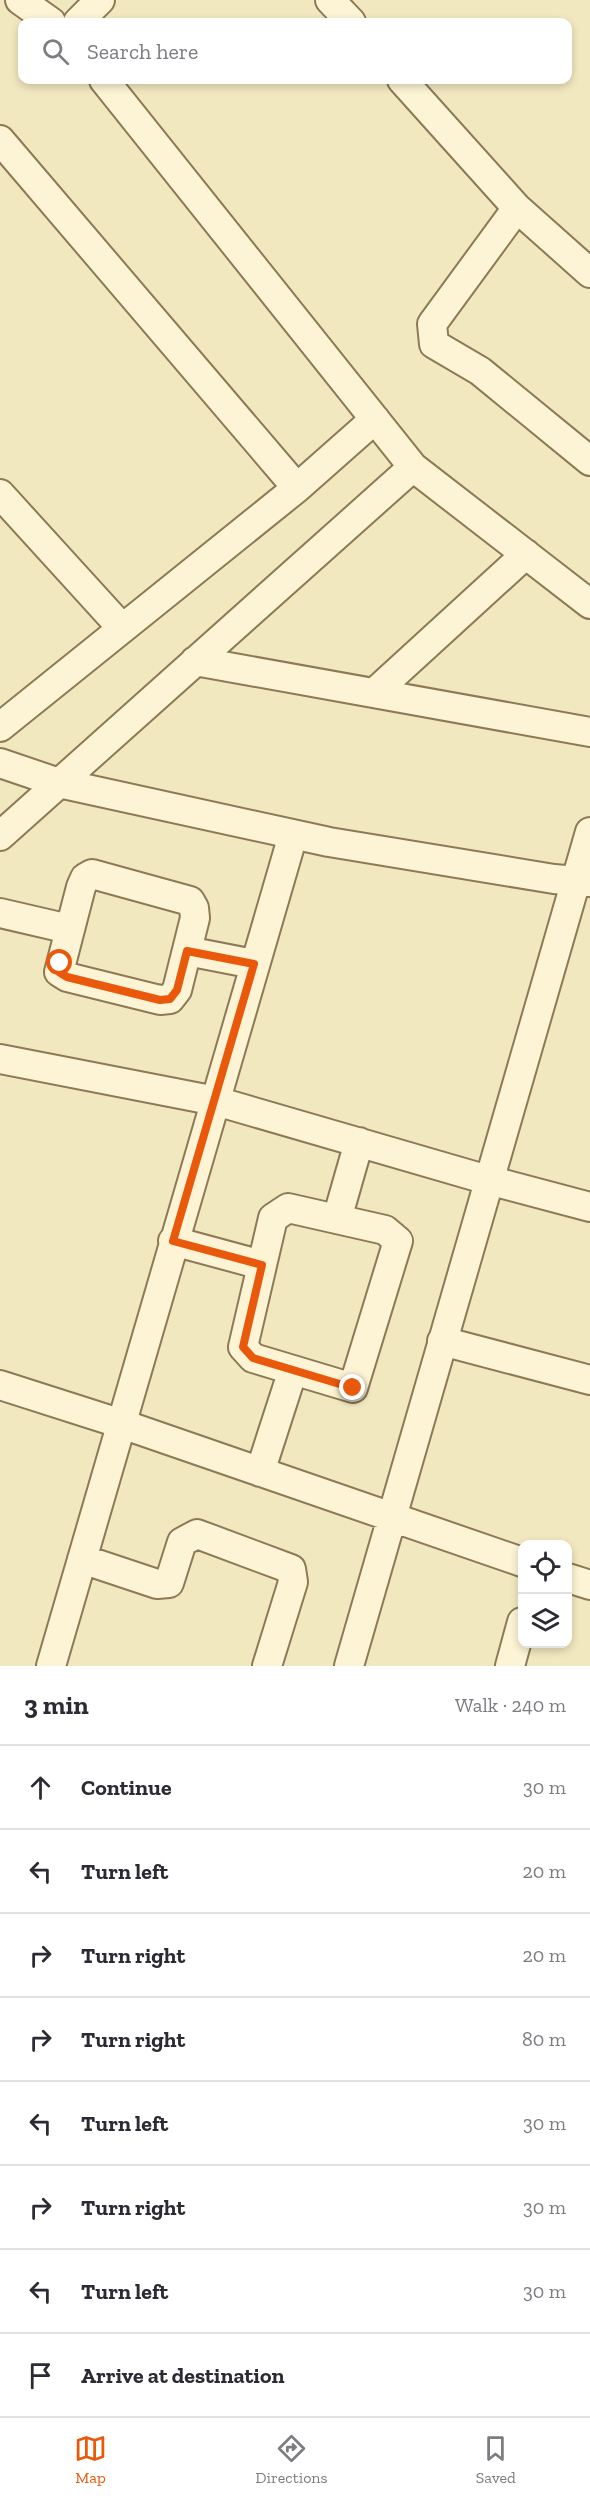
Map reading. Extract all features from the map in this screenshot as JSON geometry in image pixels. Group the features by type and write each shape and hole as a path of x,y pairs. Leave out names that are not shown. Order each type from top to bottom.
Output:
{"street":[{"path":"20,0 45,18"},
{"path":"82,18 100,0"},
{"path":"330,0 347,18"},
{"path":"107,84 413,467 590,604"},
{"path":"406,84 517,208 590,273"},
{"path":"0,140 297,488"},
{"path":"517,208 432,324 434,344 480,371 590,461"},
{"path":"0,727 297,488 375,419"},
{"path":"0,836 413,467"},
{"path":"0,494 122,628"},
{"path":"374,693 526,554"},
{"path":"195,661 590,732"},
{"path":"0,763 59,783 293,835 582,882"},
{"path":"349,1666 488,1180 582,882 590,832"},
{"path":"51,1666 293,835"},
{"path":"92,874 190,901 195,918 187,951 177,990 170,999 160,1000 67,977 59,972 81,887 85,878 92,874"},
{"path":"0,913 69,929"},
{"path":"187,951 254,964"},
{"path":"0,1059 216,1101 488,1180 590,1207"},
{"path":"337,1220 359,1142"},
{"path":"288,1208 385,1230 398,1241 353,1388 253,1358 243,1347 262,1265 273,1218 288,1208"},
{"path":"173,1241 262,1265"},
{"path":"442,1341 590,1380"},
{"path":"260,1472 292,1370"},
{"path":"0,1385 122,1424 518,1561"},
{"path":"82,1560 156,1584 169,1583 182,1542 197,1534 291,1569 293,1582 267,1666"},
{"path":"572,1580 590,1585"},
{"path":"510,1666 518,1637"}],"route":[{"path":"60,963 59,972 67,977 160,1000 170,999 177,990 187,951 254,964 216,1101 173,1241 262,1265 243,1347 253,1358 353,1388"}]}
